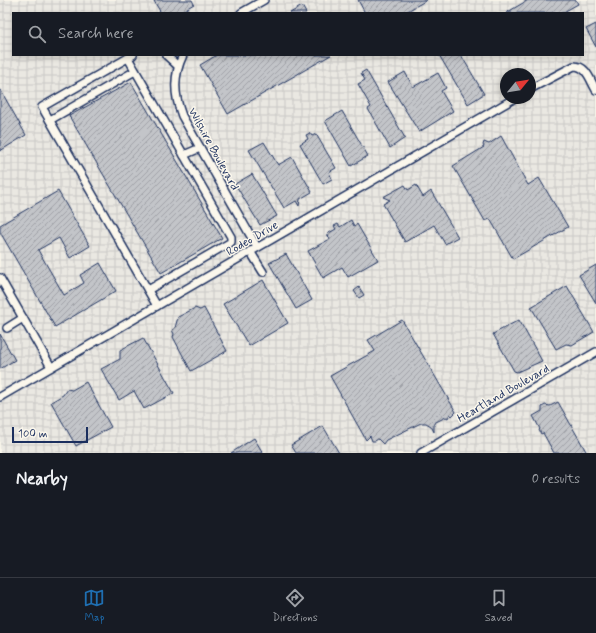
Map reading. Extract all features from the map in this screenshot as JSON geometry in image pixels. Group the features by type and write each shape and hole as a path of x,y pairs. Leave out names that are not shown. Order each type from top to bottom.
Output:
{"street":[{"path":"243,12 264,0"},
{"path":"148,290 231,242 231,237 135,70 130,56 42,107 157,306"},
{"path":"167,56 178,66"},
{"name":"Wilshire Boulevard","path":"183,56 178,66 175,81 176,102 200,148 258,247"},
{"path":"536,86 568,68 580,66 584,69 596,90"},
{"path":"50,120 135,70"},
{"name":"Rodeo Drive","path":"0,397 505,104"},
{"path":"184,155 200,148"},
{"path":"250,252 262,272"},
{"path":"0,278 51,367"},
{"path":"8,328 23,318"},
{"name":"Heartland Boulevard","path":"421,453 596,352"}],"shaded area":[{"path":"0,0 596,0 596,453 0,453"}],"building":[{"path":"192,0 194,4 181,12 160,12 154,1"},
{"path":"358,0 427,0 406,12 364,12"},
{"path":"528,0 576,0 578,4 564,12 508,12"},
{"path":"302,6 305,12 292,12"},
{"path":"596,24 596,47 586,29"},
{"path":"215,56 329,56 228,114 200,65"},
{"path":"440,56 462,56 484,94 468,104"},
{"path":"366,70 405,138 390,148 368,109 371,107 358,84 365,80 361,73"},
{"path":"405,72 413,87 438,73 446,88 441,91 453,111 419,132 388,82"},
{"path":"131,82 222,238 161,273 69,116"},
{"path":"0,89 26,135 0,151"},
{"path":"342,111 368,156 351,166 325,121"},
{"path":"310,133 312,136 316,134 336,168 329,172 332,179 323,184 300,144 308,139 306,135"},
{"path":"501,136 528,185 539,178 568,227 513,259 490,219 485,221 453,166 484,147 484,142 489,144"},
{"path":"264,142 278,165 292,157 312,192 300,199 299,206 296,201 284,208 249,150"},
{"path":"252,174 277,216 260,225 235,184"},
{"path":"405,185 408,190 416,185 423,197 431,191 458,237 445,244 434,225 405,242 383,204 390,200 383,197"},
{"path":"58,191 90,246 70,258 59,238 38,250 64,295 84,283 80,275 100,263 116,291 55,327 0,232 0,225"},
{"path":"351,220 354,226 357,224 378,260 348,277 342,267 323,278 308,251 330,239 327,234 336,229 334,226 338,224 340,227"},
{"path":"286,254 312,300 296,309 269,263"},
{"path":"596,265 596,303 579,275"},
{"path":"263,280 288,323 249,346 223,304"},
{"path":"567,286 594,332 572,345 566,344 556,349 531,307"},
{"path":"359,287 364,295 359,298 354,291"},
{"path":"195,308 200,310 204,308 227,351 191,371 173,337 174,334 172,330 175,328 178,317"},
{"path":"402,320 456,412 452,416 450,414 448,418 446,417 434,423 434,432 431,426 426,423 421,423 386,440 383,444 378,439 372,441 370,436 366,440 330,376 375,351 368,340"},
{"path":"519,320 542,361 517,372 514,371 493,334"},
{"path":"0,334 15,360 0,369"},
{"path":"143,338 174,393 144,409 134,391 119,400 101,369 120,359 120,350"},
{"path":"86,382 111,427 76,446 51,402 63,395 67,389 72,390"},
{"path":"558,402 587,453 554,453 543,433 541,434 533,416 542,411 542,407 545,405 550,406"},
{"path":"323,426 339,453 296,453 291,445"},
{"path":"254,438 263,453 231,453"}]}
